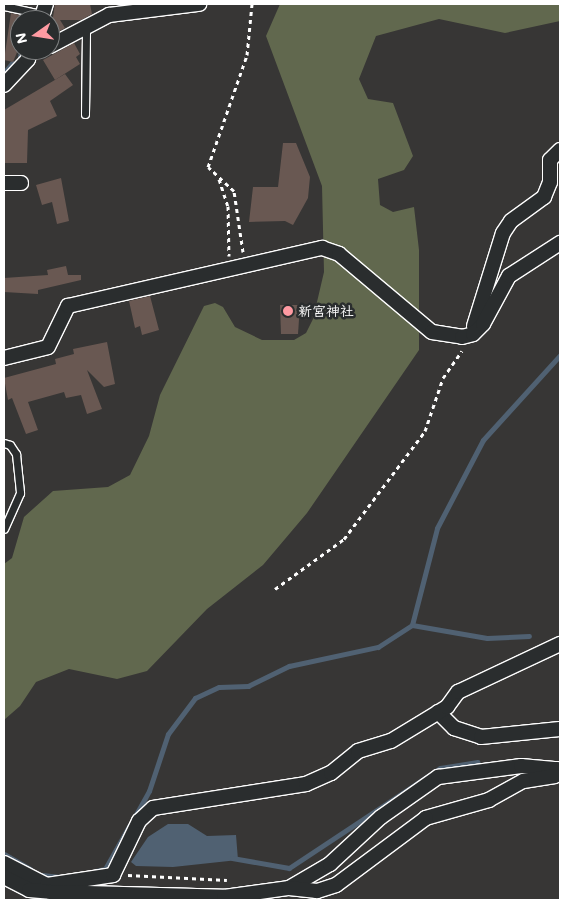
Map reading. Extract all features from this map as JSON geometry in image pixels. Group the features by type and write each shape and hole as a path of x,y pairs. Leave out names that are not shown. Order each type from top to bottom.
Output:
{"street":[{"path":"60,40 109,14 199,4"},
{"path":"4,85 24,60"},
{"path":"473,334 495,248 512,220 544,196 550,182 550,160 560,150"},
{"path":"4,183 21,183"},
{"path":"473,334 508,276 560,243"},
{"path":"4,358 48,347 68,306 322,248 339,254 432,332 445,336 473,334"},
{"path":"4,863 47,885 113,875 139,821 160,804 306,784 331,773 358,751 391,741 438,712 458,692 560,644"},
{"path":"438,712 454,728 481,737 560,729"},
{"path":"4,877 29,890 50,892 224,897 289,888 317,891 336,886 426,818 489,800 523,781 555,776 557,769 521,766 438,777 381,817 330,864 289,888"}],"lane":[{"path":"4,6 26,10"},
{"path":"85,114 86,25"},
{"path":"4,443 10,444 16,454 20,494 4,529"}],"path":[{"path":"246,265 234,191 208,167 247,55 252,4"},
{"path":"218,176 228,206 229,256 225,261"},
{"path":"275,589 344,539 425,431 443,378 473,334"},
{"path":"113,875 233,880"}],"green space":[{"path":"280,4 560,4 560,21 505,33 439,19 376,36 359,79 368,99 393,103 413,156 404,170 378,179 380,205 393,212 414,207 419,250 419,350 307,513 263,565 207,609 147,671 117,679 69,669 36,682 20,706 4,720 4,564 12,558 24,517 53,491 108,487 130,475 149,436 160,395 204,306 215,303 223,307 235,327 262,340 294,340 306,333 313,319 324,272 322,186 266,36"}],"water":[{"path":"168,824 188,824 207,836 236,835 238,860 173,867 136,866 131,862 148,837"}],"building":[{"path":"55,4 90,4 92,14 81,20 60,20 60,10 54,10"},
{"path":"10,20 10,60 14,60 13,62 4,60"},
{"path":"60,20 65,28 60,31"},
{"path":"74,43 80,54 76,57 80,64 55,80 43,60 60,60 60,51"},
{"path":"65,74 73,85 50,101 57,116 28,130 27,163 4,163 4,110"},
{"path":"283,143 296,143 310,177 308,198 293,225 285,221 249,222 253,187 278,187"},
{"path":"61,178 69,221 57,224 52,202 42,205 36,185"},
{"path":"66,266 68,275 81,275 81,280 38,290 38,294 4,292 4,278 48,275 47,270"},
{"path":"150,296 159,330 142,335 140,326 135,328 129,301"},
{"path":"280,305 300,305 298,334 281,334"},
{"path":"107,342 115,384 104,387 87,370 102,409 87,414 81,395 66,398 64,392 28,402 38,430 26,434 12,398 8,400 4,378 56,364 55,359 74,354 73,349"}],"waterway":[{"path":"120,7 140,5"},
{"path":"4,73 12,63"},
{"path":"412,625 437,528 483,440 560,355"},
{"path":"134,818 149,791 168,734 195,698 219,687 248,686 289,666 378,647 412,625 487,638 529,636"},
{"path":"232,858 289,868 440,768 478,762"},
{"path":"96,871 105,869 129,826"},
{"path":"4,854 30,869"},
{"path":"42,875 60,877"}],"place":[{"name":"新宮神社","path":"288,311"}]}
